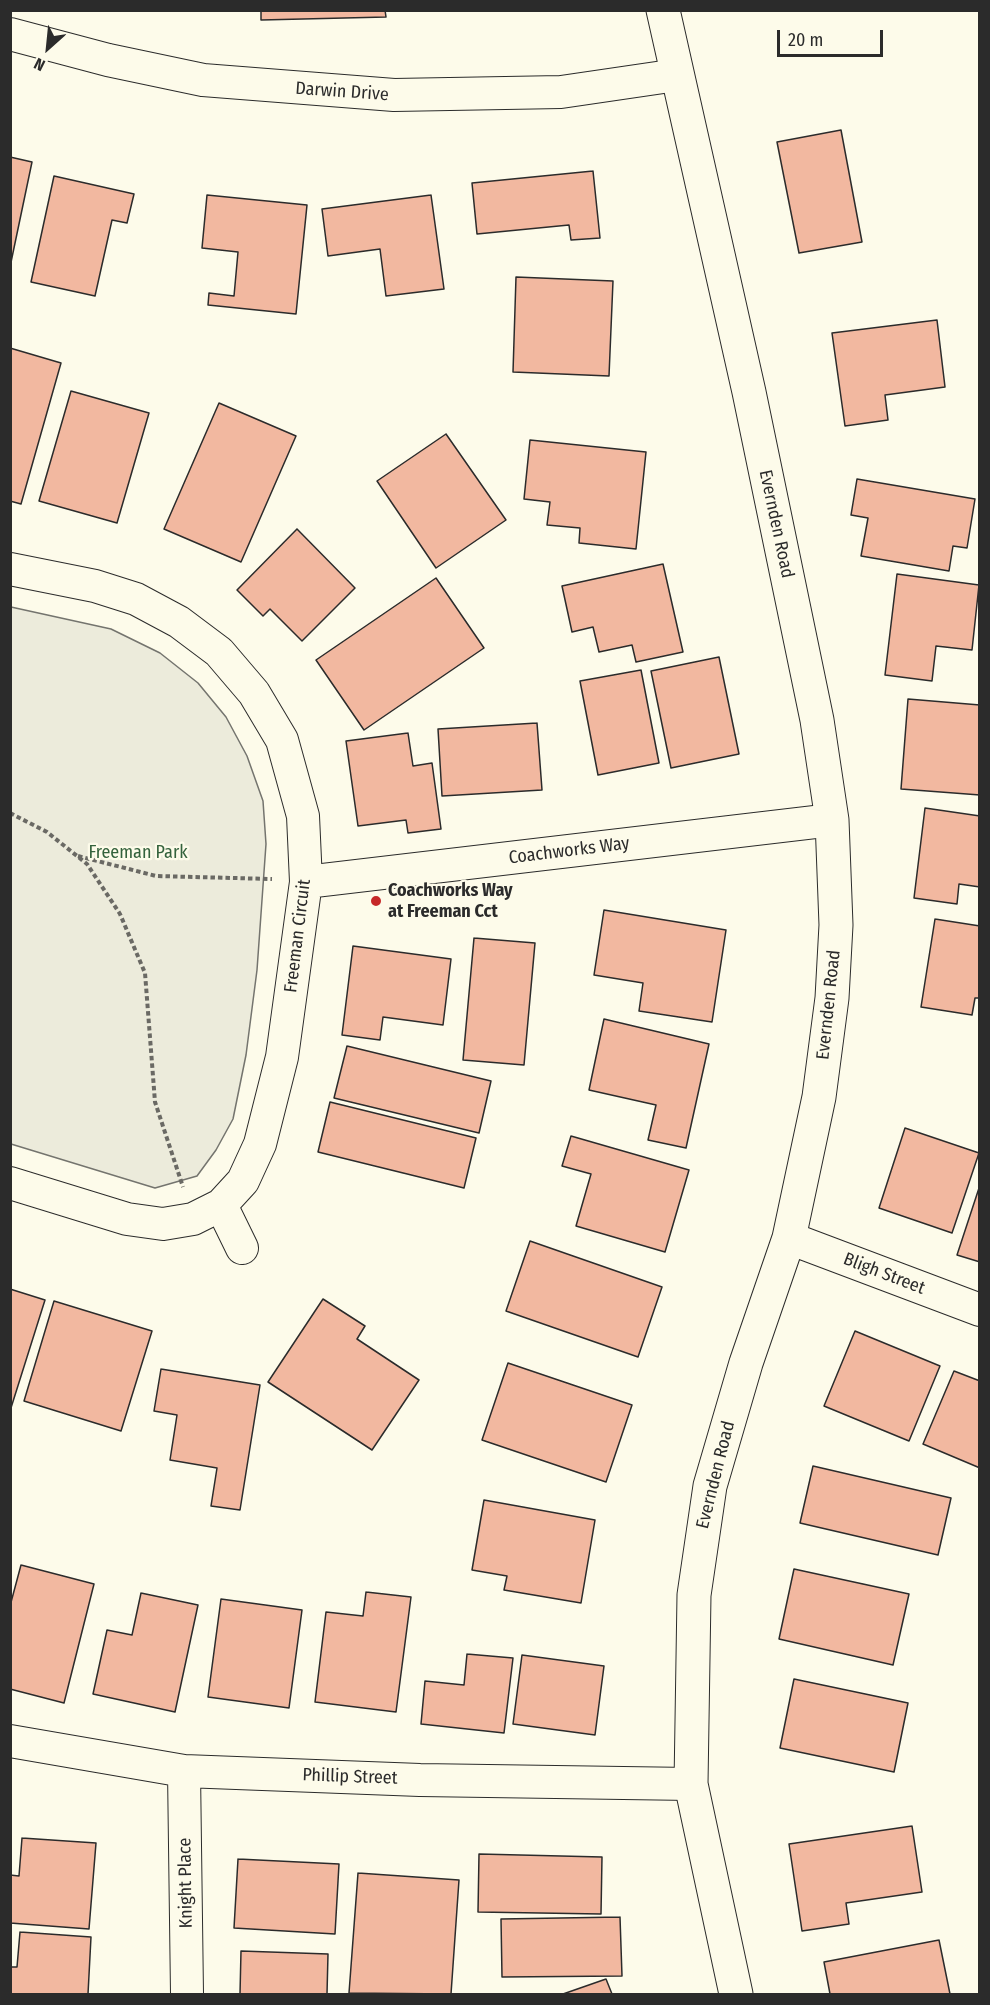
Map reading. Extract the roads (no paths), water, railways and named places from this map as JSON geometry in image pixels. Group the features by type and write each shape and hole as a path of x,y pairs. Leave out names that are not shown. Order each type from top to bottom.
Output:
{"street":[{"name":"Evernden Road","path":"663,10 749,392 818,720 832,820 836,926 832,998 819,1097 789,1238 746,1364 708,1497 694,1595 691,1784 736,1995"},
{"name":"Darwin Drive","path":"10,34 108,60 203,80 371,94 487,95 561,92 677,75"},
{"name":"Freeman Circuit","path":"10,569 95,586 136,598 179,622 219,652 254,693 282,740 303,816 306,882 282,1057 260,1144 243,1181 221,1205 194,1219 163,1224 127,1219 10,1183"},
{"name":"Coachworks Way","path":"306,882 832,820"},
{"path":"221,1205 242,1248"},
{"name":"Bligh Street","path":"789,1238 980,1310"},
{"name":"Phillip Street","path":"10,1742 184,1771 420,1780 691,1784"},
{"name":"Knight Place","path":"184,1771 187,1995"}],"place":[{"name":"Coachworks Way at Freeman Cct","path":"376,901"}],"park label":[{"name":"Freeman Park","path":"138,853"}]}
